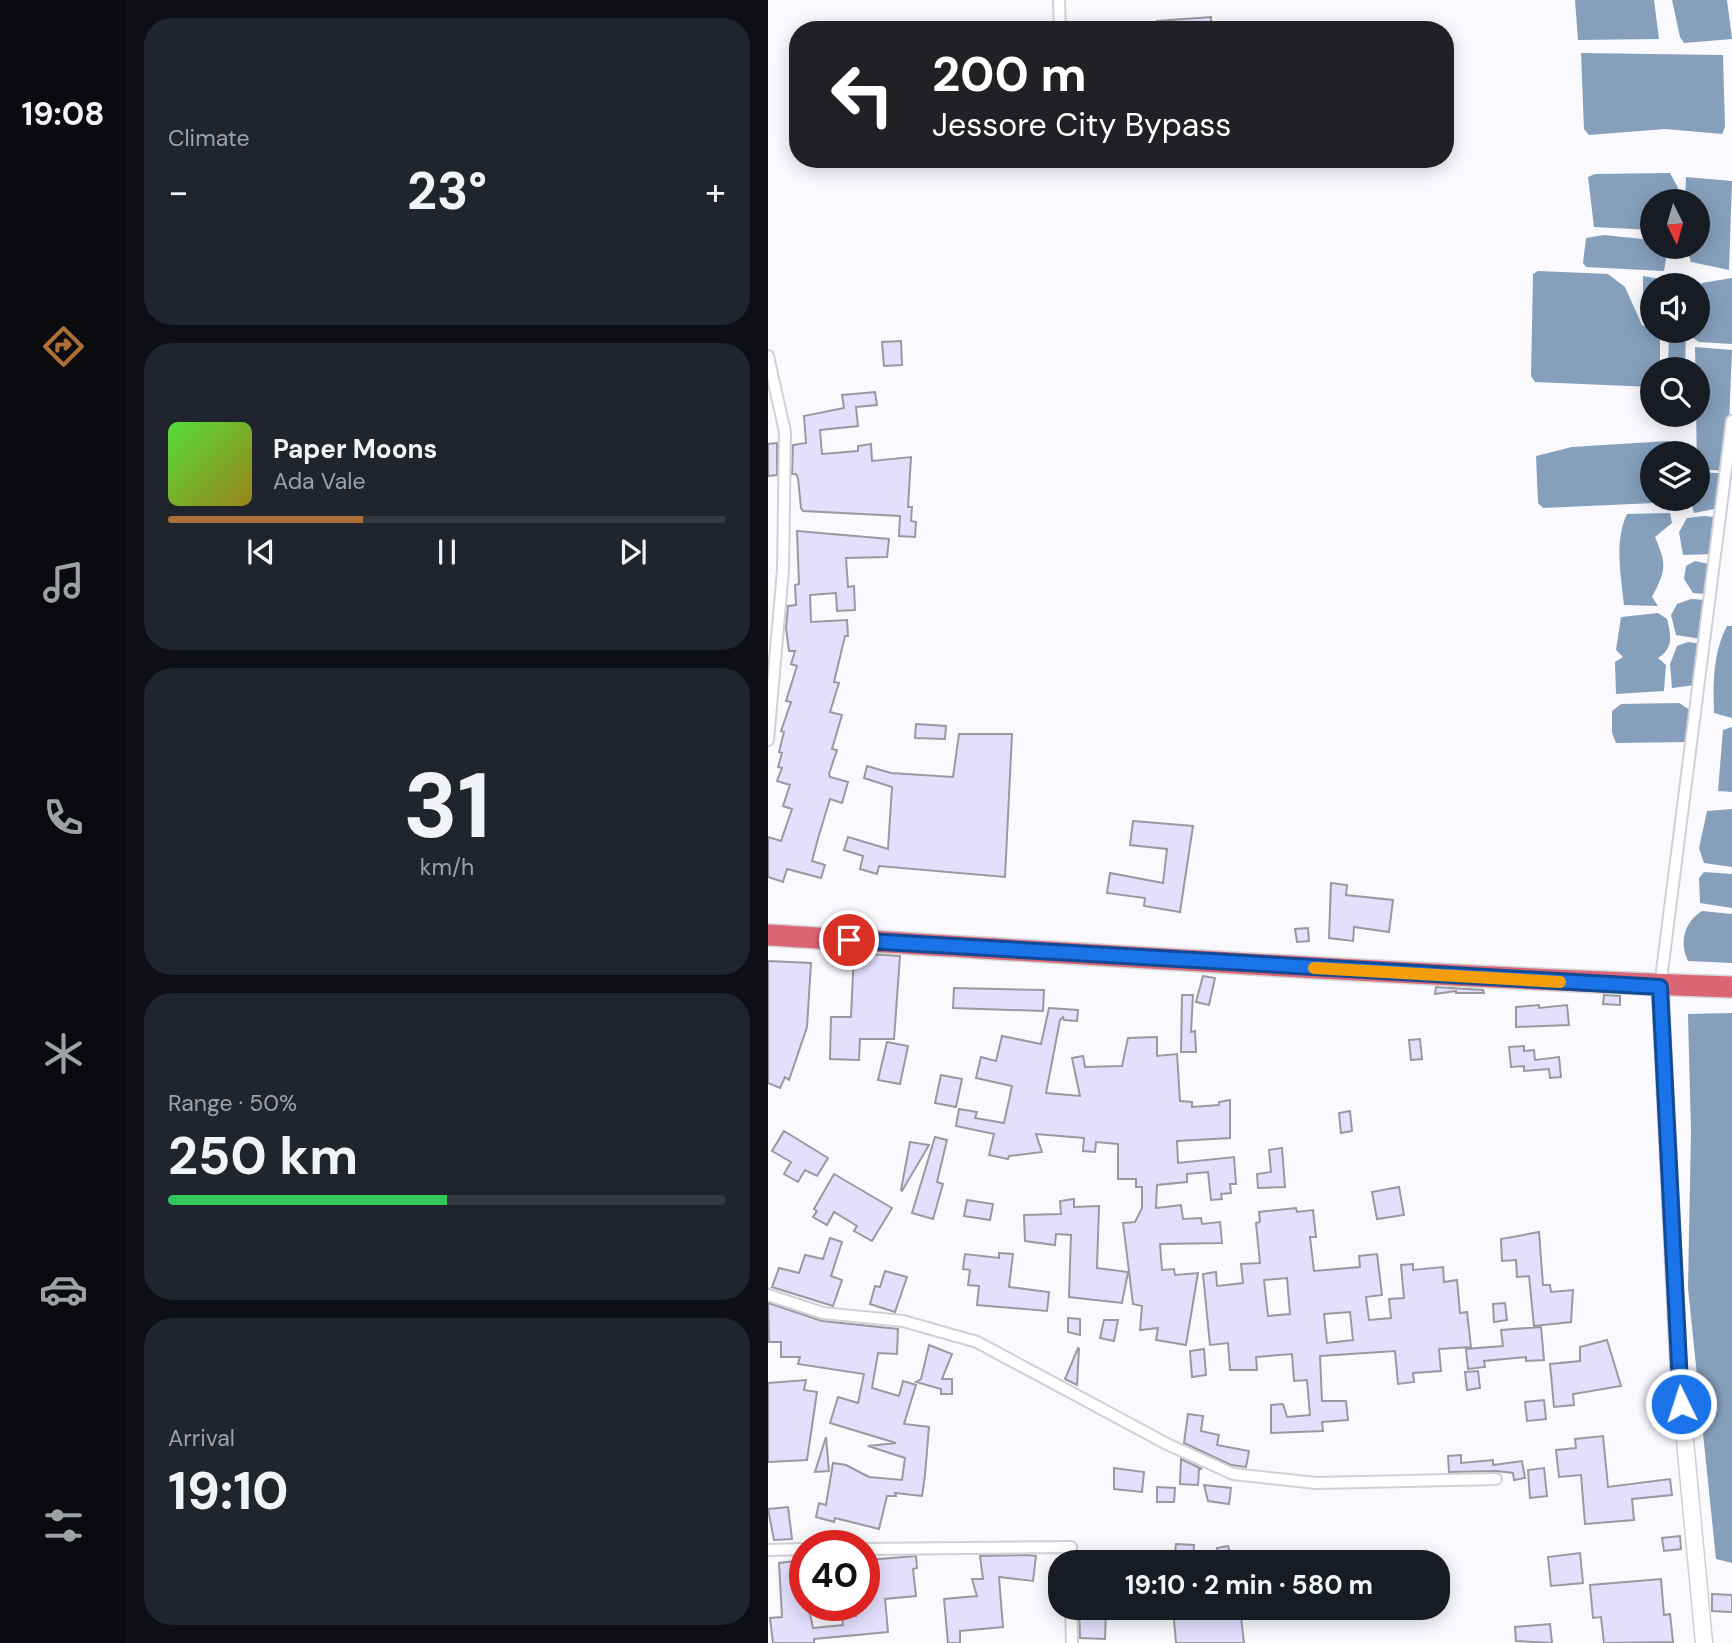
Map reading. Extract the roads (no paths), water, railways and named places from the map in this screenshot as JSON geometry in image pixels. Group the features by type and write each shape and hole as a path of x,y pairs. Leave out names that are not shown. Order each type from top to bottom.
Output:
{"highway":[{"path":"768,935 1660,987 1732,987"}],"street":[{"path":"1059,0 1060,21"},
{"path":"768,356 785,432 783,570 768,740"},
{"path":"1704,1643 1679,1376 1660,987 1732,421"},
{"path":"768,1295 823,1312 903,1321 977,1342 1167,1444 1233,1474 1316,1483 1497,1479"},
{"path":"880,1549 1071,1546 1071,1550"},
{"path":"768,1550 789,1549"},
{"path":"1071,1620 1072,1643"}],"water":[{"path":"1575,0 1654,0 1659,39 1578,40"},
{"path":"1672,0 1727,0 1732,39 1684,43 1680,37"},
{"path":"1581,53 1723,55 1725,127 1722,134 1665,129 1589,135 1584,129"},
{"path":"1670,173 1678,189 1640,189 1640,229 1594,227 1588,177 1595,174"},
{"path":"1686,177 1732,181 1729,270 1691,262 1690,259 1710,259 1710,189 1686,189"},
{"path":"1604,235 1640,239 1640,259 1666,259 1664,271 1586,267 1583,263 1586,238"},
{"path":"1538,271 1608,274 1625,287 1640,321 1640,343 1660,343 1660,357 1640,357 1640,386 1535,382 1531,376 1533,274"},
{"path":"1732,278 1732,344 1710,343 1710,282"},
{"path":"1669,343 1686,343 1685,357 1668,357"},
{"path":"1695,347 1732,350 1727,471 1710,470 1710,441 1697,441 1696,427 1710,427 1710,357 1695,357"},
{"path":"1640,443 1640,504 1543,508 1538,503 1536,456 1572,447"},
{"path":"1710,473 1718,473 1723,481 1719,508 1710,510"},
{"path":"1670,513 1672,523 1655,537 1663,561 1662,574 1652,597 1658,606 1624,605 1620,547 1627,514"},
{"path":"1715,517 1714,554 1683,555 1679,532 1687,518"},
{"path":"1695,561 1713,565 1707,594 1693,593 1684,579 1686,566"},
{"path":"1691,599 1706,600 1701,639 1676,635 1671,615 1677,604"},
{"path":"1658,613 1667,619 1670,636 1667,650 1658,658 1666,665 1664,691 1616,694 1615,662 1623,657 1616,650 1621,617"},
{"path":"1727,626 1732,626 1732,718 1714,713 1716,657"},
{"path":"1688,642 1702,644 1704,684 1672,688 1670,664 1677,646"},
{"path":"1679,703 1690,710 1686,742 1616,743 1612,733 1612,711 1621,704"},
{"path":"1732,727 1732,792 1718,791 1723,730"},
{"path":"1732,809 1732,867 1704,863 1699,848 1707,811"},
{"path":"1704,872 1732,874 1732,908 1700,903 1699,878"},
{"path":"1702,911 1732,914 1732,963 1688,961 1684,947 1685,933 1691,921"},
{"path":"1732,1013 1732,1563 1716,1559 1688,1288 1691,1131 1688,1014"}]}
